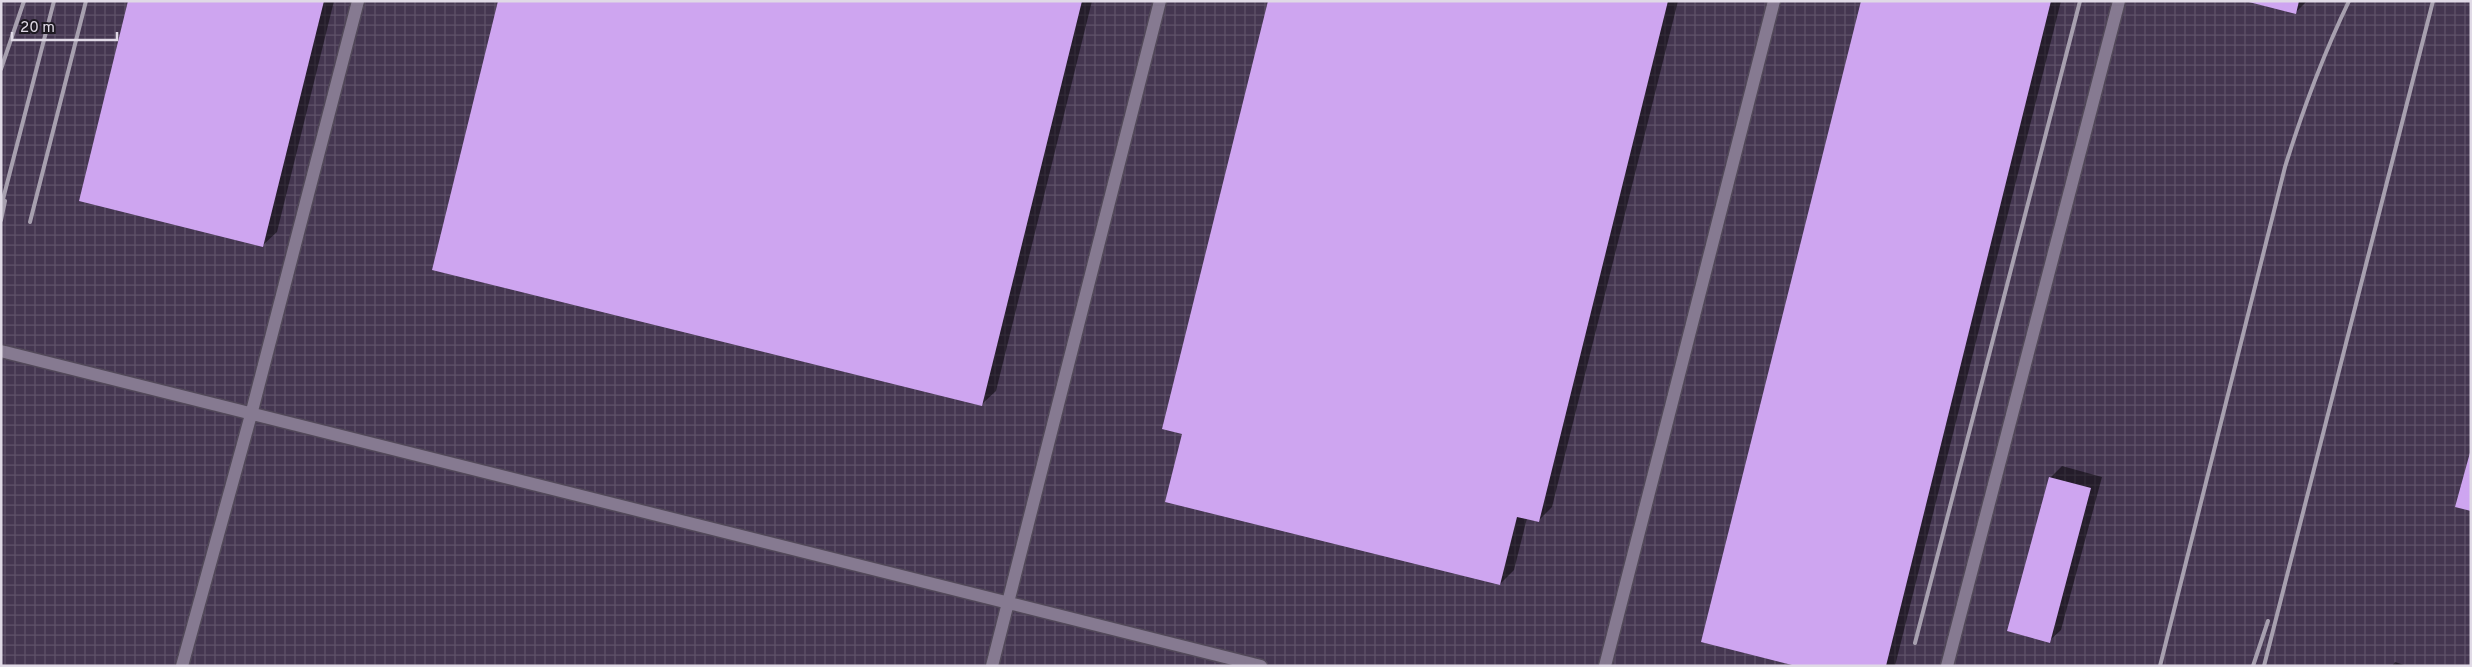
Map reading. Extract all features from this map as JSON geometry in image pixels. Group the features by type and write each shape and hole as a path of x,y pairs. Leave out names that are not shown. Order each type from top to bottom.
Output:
{"lane":[{"path":"182,666 252,412 358,1"},
{"path":"992,666 1160,1"},
{"path":"1605,666 1774,1"},
{"path":"1947,666 2119,1"},
{"path":"1,350 1261,666"}],"shaded area":[{"path":"1,1 2471,1 2471,666 1,666"}],"building":[{"path":"128,1 324,1 263,247 79,201"},
{"path":"498,1 1082,1 982,406 432,270"},
{"path":"1268,1 1668,1 1539,522 1517,517 1500,585 1165,502 1182,434 1162,429"},
{"path":"1861,1 2051,1 1886,666 1796,666 1701,642"},
{"path":"2245,1 2299,1 2296,14"},
{"path":"2471,449 2471,511 2455,507"},
{"path":"2049,477 2091,488 2050,643 2007,631"}],"railway":[{"path":"1,69 24,1"},
{"path":"1,207 54,1"},
{"path":"30,222 86,1"},
{"path":"1915,643 2080,1"},
{"path":"2160,666 2285,167 2314,82 2349,1"},
{"path":"2264,666 2433,1"},
{"path":"1,220 5,201"},
{"path":"2253,666 2268,621"}]}
